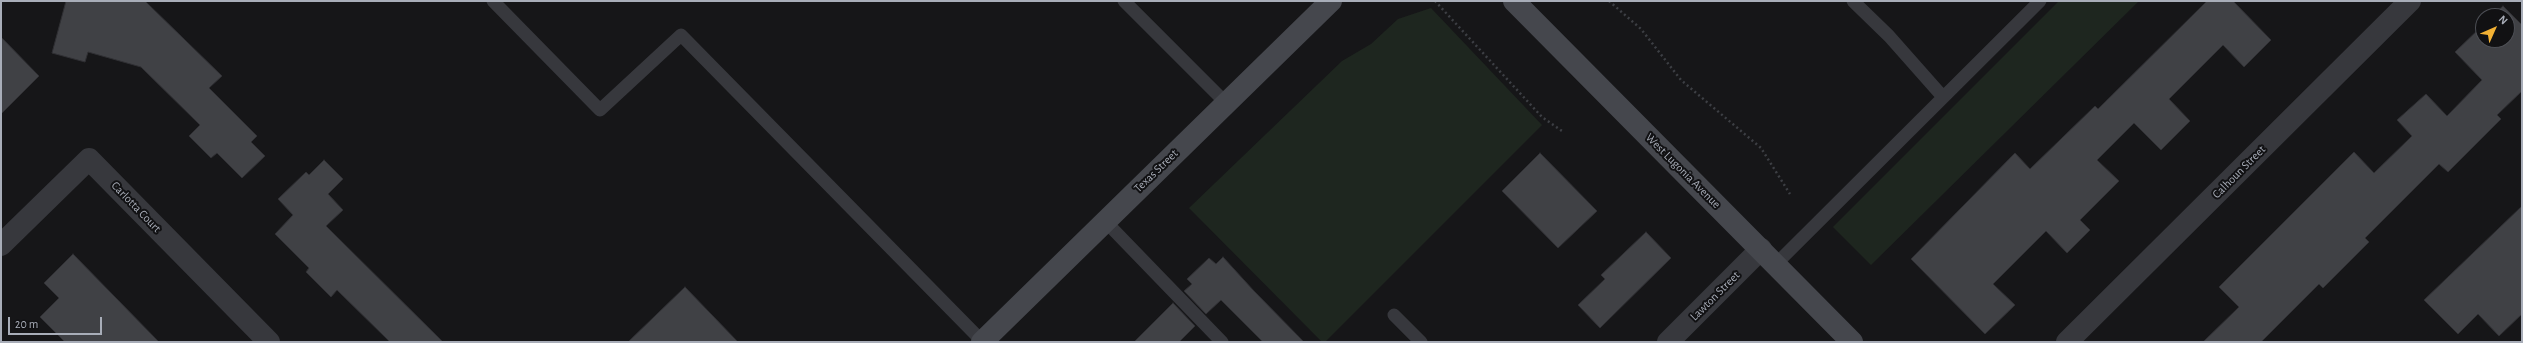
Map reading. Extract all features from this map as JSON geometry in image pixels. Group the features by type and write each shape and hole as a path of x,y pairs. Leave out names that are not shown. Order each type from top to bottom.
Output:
{"street":[{"name":"Texas Street","path":"982,342 1331,1"},
{"name":"West Lugonia Avenue","path":"1514,1 1852,342"},
{"name":"Calhoun Street","path":"2067,342 2410,1"},
{"name":"Carlotta Court","path":"1,245 89,159 269,342"},
{"name":"Lawton Street","path":"1668,342 1761,249"}],"lane":[{"path":"493,1 600,110 681,35 982,342"},
{"path":"1124,1 1226,103"},
{"path":"1854,1 1889,36 1944,97"},
{"path":"1776,264 2040,1"},
{"path":"1105,221 1222,342"},
{"path":"1394,315 1421,342"}],"path":[{"path":"1435,1 1542,117 1562,131"},
{"path":"1608,1 1641,29 1681,80 1761,148 1790,194"}],"shaded area":[{"path":"2059,1 2139,1 1871,265 1833,227"},
{"path":"1431,8 1542,125 1325,342 1322,342 1189,208 1342,61 1371,44 1398,19"}],"building":[{"path":"66,1 145,1 222,76 209,88 257,136 251,142 265,156 242,178 217,153 211,158 189,136 200,125 141,67 88,52 85,62 52,53"},
{"path":"2207,1 2233,1 2271,40 2244,67 2223,45 2169,99 2190,121 2161,150 2134,123 2097,160 2119,181 2080,220 2090,230 2067,253 2046,231 1993,284 2015,305 1985,334 1911,259 2015,153 2030,169 2095,106 2098,109"},
{"path":"2515,18 2522,25 2522,91 2497,115 2501,119 2448,172 2439,164 2365,238 2369,242 2323,288 2319,284 2261,342 2203,342 2239,307 2219,287 2354,152 2374,173 2412,136 2397,120 2426,94 2447,116 2482,80 2455,52 2475,33 2475,48 2515,48"},
{"path":"1,37 39,76 1,114"},
{"path":"1540,153 1597,211 1558,248 1502,191"},
{"path":"324,160 343,179 328,194 343,210 326,226 443,342 390,342 337,290 331,297 306,272 309,268 275,234 293,215 278,199 306,172 309,175"},
{"path":"2522,206 2522,314 2499,336 2478,314 2458,334 2424,300"},
{"path":"1646,232 1671,258 1600,328 1578,305 1605,279 1601,275"},
{"path":"73,254 159,342 65,342 40,317 59,298 44,283"},
{"path":"1223,257 1304,342 1263,342 1221,300 1206,314 1184,291 1192,284 1187,279 1209,258 1216,264"},
{"path":"685,287 738,342 628,342"},
{"path":"1173,303 1195,326 1179,342 1134,342"}]}
